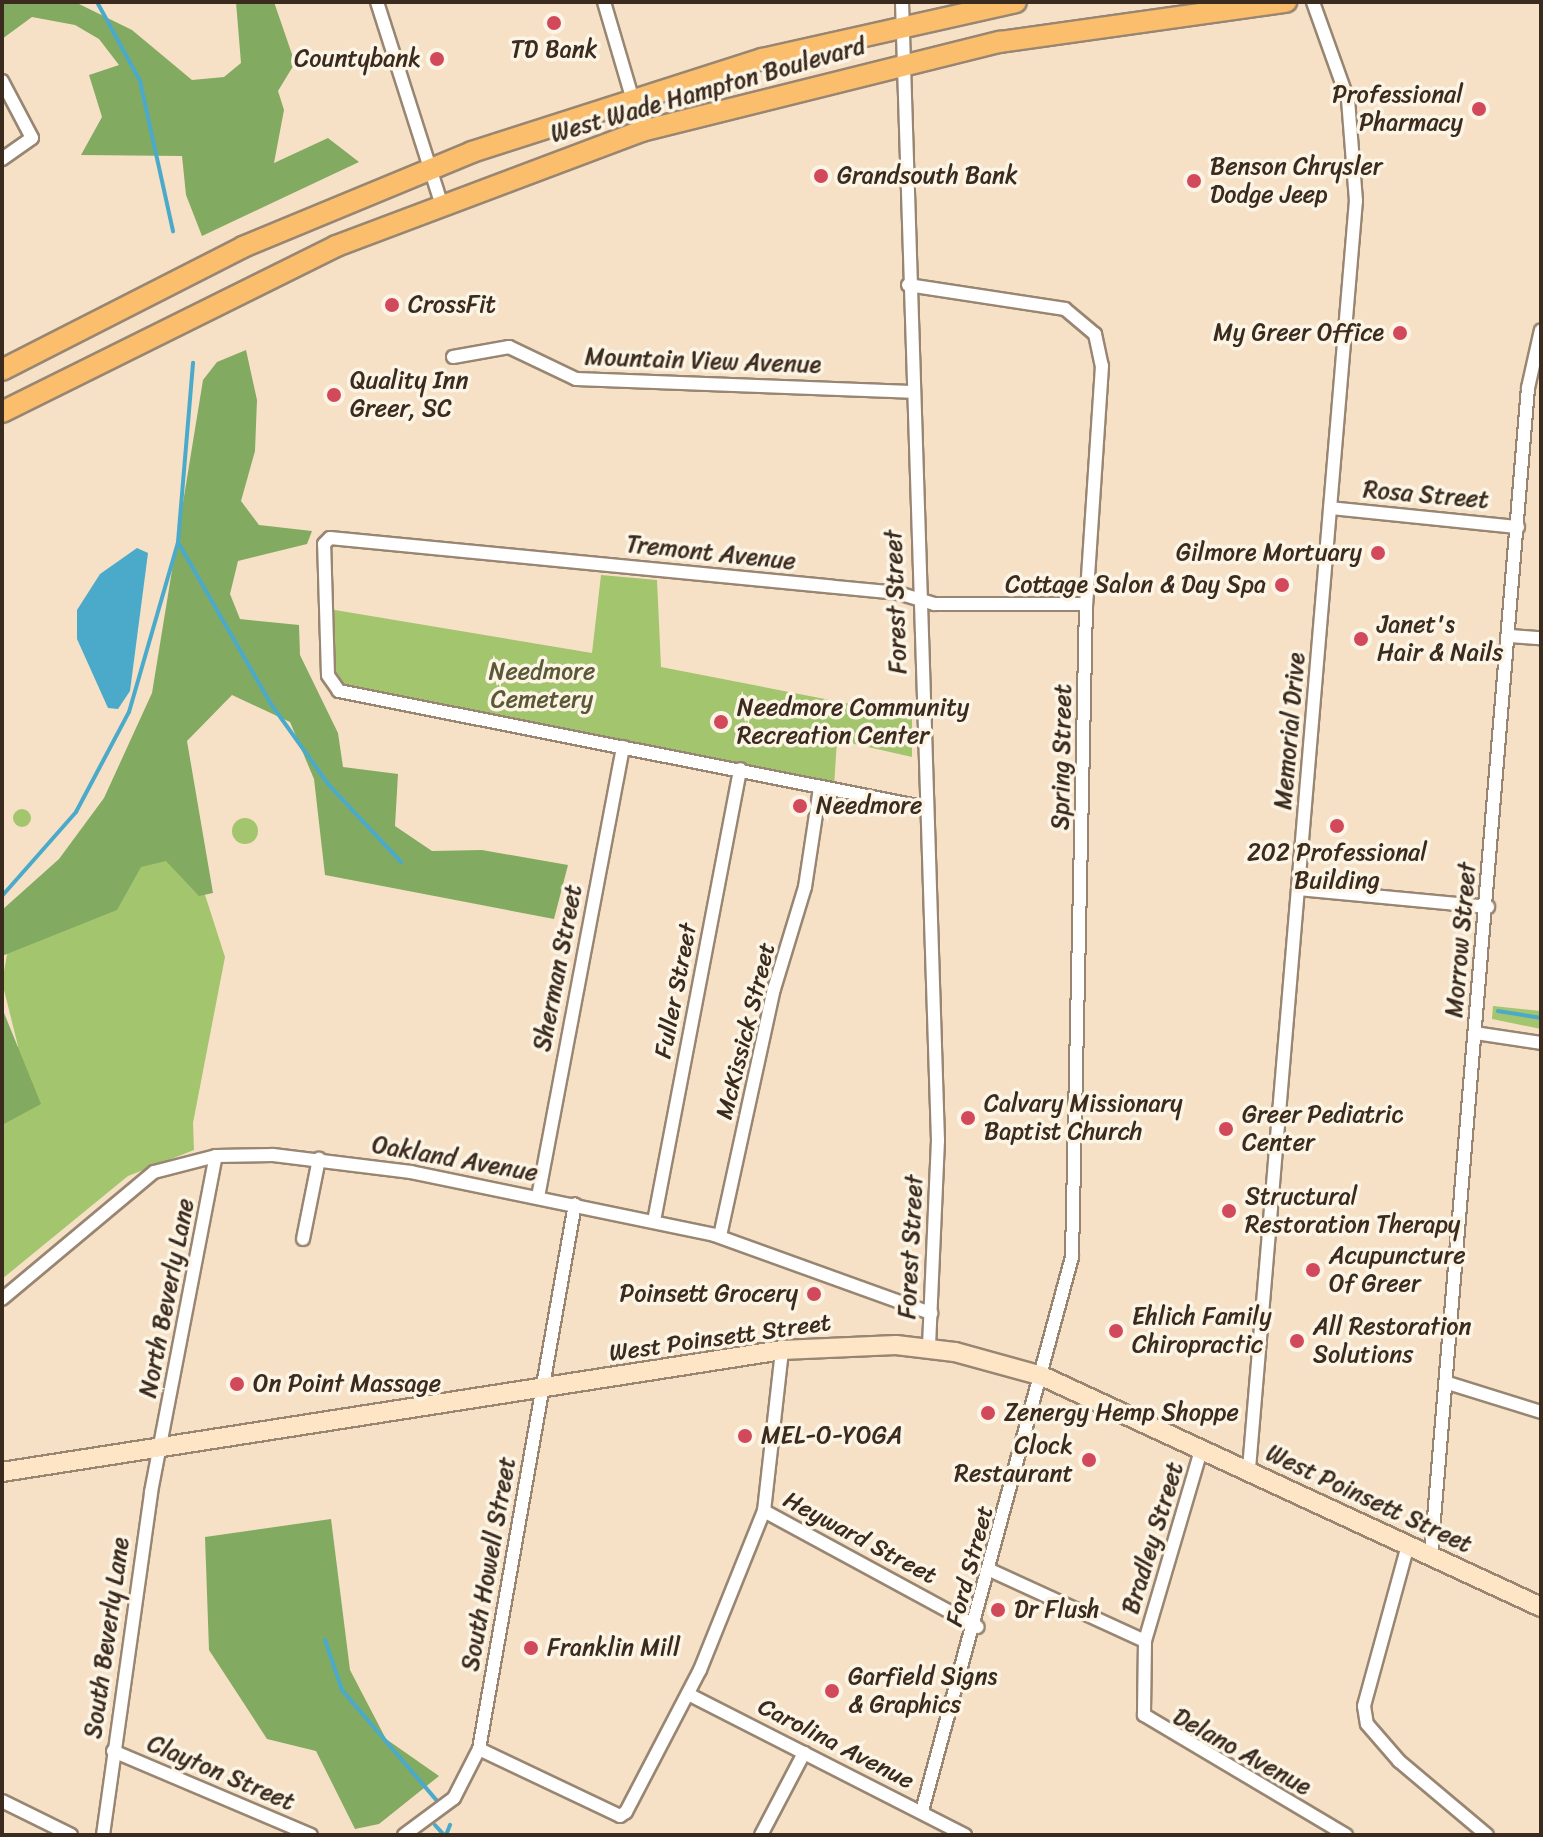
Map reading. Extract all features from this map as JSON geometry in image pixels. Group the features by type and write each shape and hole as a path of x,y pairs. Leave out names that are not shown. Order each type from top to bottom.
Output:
{"main road":[{"name":"West Wade Hampton Boulevard","path":"2,412 336,246 441,203 642,131 905,44 1016,2"},
{"name":"West Wade Hampton Boulevard","path":"2,370 321,212 428,169 631,96 905,44 1286,2"},
{"path":"321,212 336,246"},
{"name":"West Poinsett Street","path":"2,1472 782,1350 929,1349 1042,1376 1202,1447 1541,1607"}],"street":[{"path":"377,2 441,203"},
{"path":"604,2 642,131"},
{"name":"Forest Street","path":"902,2 917,600 938,1140 929,1349"},
{"name":"Memorial Drive","path":"1249,1469 1357,174 1348,100 1313,2"},
{"path":"2,81 32,138 2,159"},
{"name":"Spring Street","path":"908,285 1065,309 1095,334 1102,387 1086,604 1072,1257 1042,1376"},
{"name":"Morrow Street","path":"1431,1555 1488,907 1528,388 1541,330"},
{"name":"Mountain View Avenue","path":"453,357 509,347 576,379 912,392"},
{"name":"Rosa Street","path":"1330,508 1518,527"},
{"name":"Tremont Avenue","path":"623,747 339,691 328,675 323,602 323,550 330,538 917,600 1086,604"},
{"path":"1509,636 1541,638"},
{"path":"623,747 927,808"},
{"name":"Sherman Street","path":"538,1197 623,747"},
{"name":"Fuller Street","path":"654,1221 740,769"},
{"name":"McKissick Street","path":"720,1236 774,989 805,887 820,788"},
{"path":"1299,889 1488,907"},
{"path":"1475,1033 1541,1043"},
{"name":"Oakland Avenue","path":"2,1299 132,1185 173,1164 216,1156 319,1159 538,1197 654,1221 720,1236 931,1313"},
{"name":"North Beverly Lane","path":"161,1447 216,1156"},
{"path":"303,1239 319,1159"},
{"name":"South Howell Street","path":"479,1749 575,1204"},
{"path":"404,1835 454,1798 479,1749 620,1816 688,1694 764,1511 782,1350"},
{"name":"Ford Street","path":"922,1811 978,1627 1042,1376"},
{"path":"1448,1383 1541,1412"},
{"name":"South Beverly Lane","path":"103,1835 113,1751 161,1447"},
{"name":"Bradley Street","path":"1145,1641 1202,1447"},
{"name":"Heyward Street","path":"764,1511 978,1627"},
{"path":"1408,1545 1364,1706 1367,1724 1399,1761 1487,1835"},
{"path":"992,1571 1145,1641"},
{"name":"Delano Avenue","path":"1145,1641 1143,1708 1150,1725 1346,1835"},
{"name":"Carolina Avenue","path":"688,1694 965,1835"},
{"name":"Clayton Street","path":"113,1751 311,1835"},
{"path":"761,1835 804,1753"},
{"path":"2,1801 71,1835"}],"green space":[{"path":"2,2 75,2 132,30 192,80 224,77 241,63 236,2 274,2 295,63 278,91 284,110 274,163 328,138 359,162 202,236 186,195 182,156 81,155 102,117 89,75 119,65 99,39 75,25 32,17 2,39"},
{"path":"246,350 257,400 255,451 241,501 259,525 312,531 307,544 238,561 230,594 240,619 299,625 300,655 338,733 343,767 398,774 395,826 432,851 482,850 568,865 554,919 325,875 314,779 290,722 232,695 187,741 213,893 199,896 166,861 141,867 117,910 2,956 2,910 59,859 104,798 152,693 203,380 217,362"},
{"name":"Needmore Cemetery","path":"601,575 657,580 661,667 912,716 912,757 837,740 834,787 339,686 335,679 329,609 592,653"},
{"path":"22,809 31,818 22,827 13,818"},
{"path":"180,817 225,957 193,1123 194,1150 128,1176 2,1279 2,1061 18,1046 2,982 10,938"},
{"path":"245,818 254,822 258,831 254,840 245,844 236,840 232,831 236,822"},
{"path":"1493,1006 1541,1011 1541,1029 1492,1019"},
{"path":"2,1008 41,1104 2,1125"},
{"path":"331,1519 350,1670 386,1739 439,1776 379,1824 355,1829 316,1751 267,1739 209,1650 205,1537"}],"water":[{"path":"137,548 148,553 130,691 118,709 108,708 77,639 77,610 100,574"}],"waterway":[{"path":"97,2 140,81 173,231"},
{"path":"2,896 76,812 129,712 178,542 193,363"},
{"path":"179,544 271,704 328,784 401,862"},
{"path":"1498,1011 1541,1018"},
{"path":"325,1640 342,1690 439,1803"},
{"path":"435,1825 444,1835"},
{"path":"446,1835 450,1825"}],"place":[{"name":"TD Bank","path":"554,23"},
{"name":"Countybank","path":"437,59"},
{"name":"Professional Pharmacy","path":"1479,109"},
{"name":"Grandsouth Bank","path":"821,176"},
{"name":"Benson Chrysler Dodge Jeep","path":"1194,181"},
{"name":"CrossFit","path":"392,305"},
{"name":"My Greer Office","path":"1400,333"},
{"name":"Quality Inn Greer, SC","path":"334,395"},
{"name":"Gilmore Mortuary","path":"1378,553"},
{"name":"Cottage Salon & Day Spa","path":"1282,585"},
{"name":"Janet's Hair & Nails","path":"1361,639"},
{"name":"Needmore Community Recreation Center","path":"721,722"},
{"name":"Needmore","path":"800,806"},
{"name":"202 Professional Building","path":"1337,826"},
{"name":"Calvary Missionary Baptist Church","path":"968,1118"},
{"name":"Greer Pediatric Center","path":"1226,1129"},
{"name":"Structural Restoration Therapy","path":"1229,1211"},
{"name":"Acupuncture Of Greer","path":"1313,1270"},
{"name":"Poinsett Grocery","path":"814,1294"},
{"name":"Ehlich Family Chiropractic","path":"1116,1331"},
{"name":"All Restoration Solutions","path":"1297,1341"},
{"name":"On Point Massage","path":"237,1384"},
{"name":"Zenergy Hemp Shoppe","path":"988,1413"},
{"name":"MEL-O-YOGA","path":"745,1436"},
{"name":"Clock Restaurant","path":"1089,1460"},
{"name":"Dr Flush","path":"998,1610"},
{"name":"Franklin Mill","path":"531,1648"},
{"name":"Garfield Signs & Graphics","path":"832,1691"}]}
